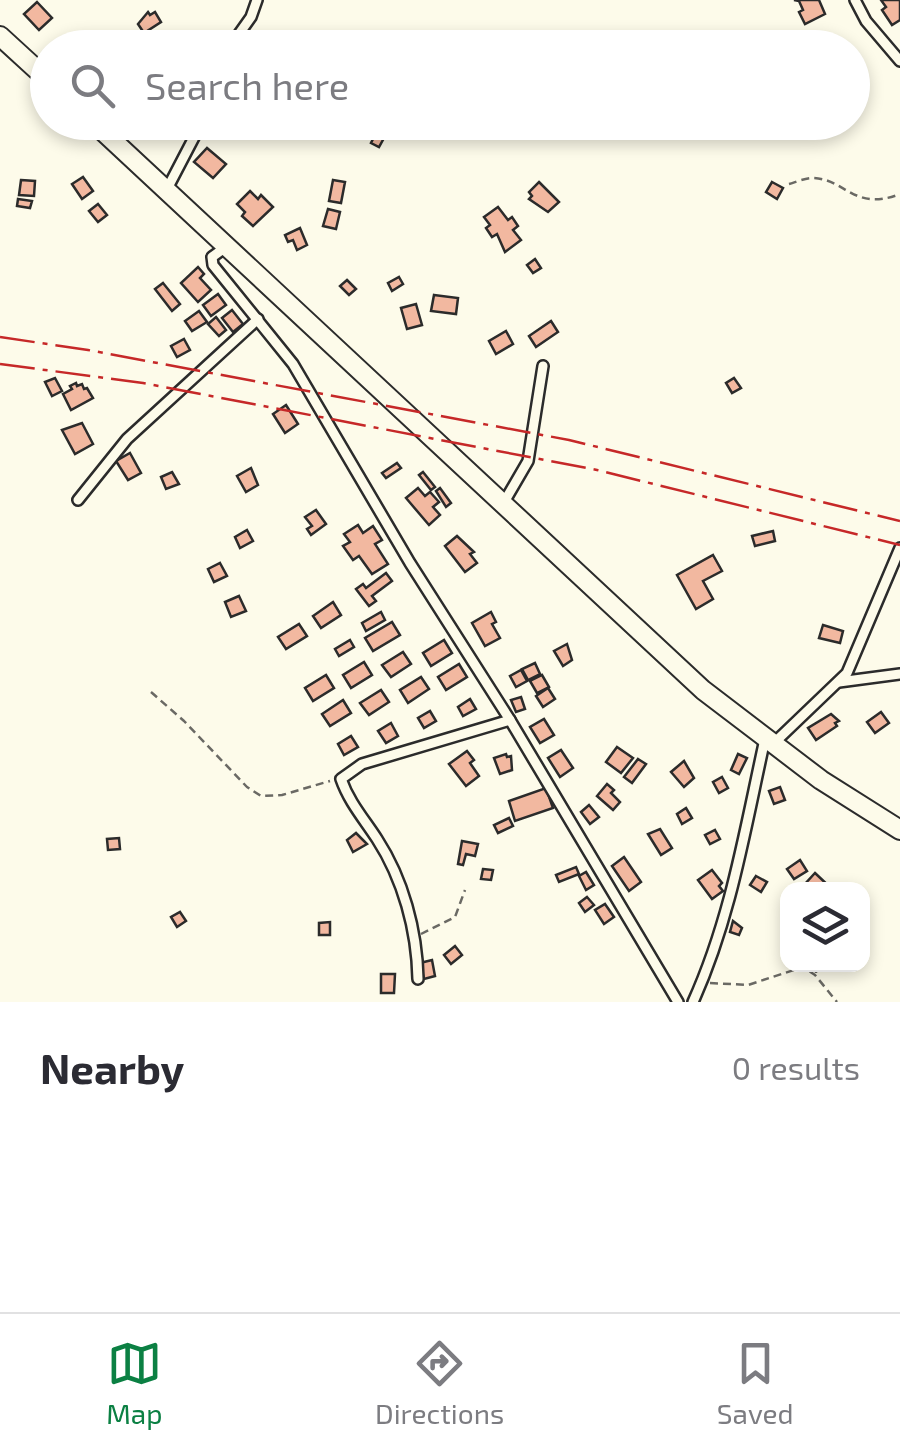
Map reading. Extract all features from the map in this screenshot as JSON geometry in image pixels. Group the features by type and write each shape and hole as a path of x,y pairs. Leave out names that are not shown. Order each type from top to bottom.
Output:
{"highway":[{"path":"0,36 30,64"},
{"path":"112,140 665,656 768,742 900,830"}],"street":[{"path":"242,30 257,0"},
{"path":"854,0 866,22 900,60"},
{"path":"166,192 196,140"},
{"path":"226,247 212,257 212,264 293,364 678,1002"},
{"path":"78,500 127,438 258,319"},
{"path":"503,504 528,461 543,366"},
{"path":"693,1002 731,900 768,742 839,682 859,648 877,596 900,548"},
{"path":"839,682 900,674"},
{"path":"418,979 415,936 389,860 346,794 341,779 362,764 510,720"}],"path":[{"path":"788,184 813,178 877,200 900,194"},
{"path":"151,692 260,796 282,795 341,779"},
{"path":"415,936 455,917 464,890"},
{"path":"703,983 748,985 803,967 816,974 836,1002"}],"building":[{"path":"794,0 819,0 825,14 805,24 799,1"},
{"path":"881,0 900,0 900,20 892,25 882,10 886,7"},
{"path":"37,2 52,18 39,30 24,14"},
{"path":"148,12 155,12 161,22 149,30 142,30 138,24"},
{"path":"207,148 226,164 213,178 194,162"},
{"path":"83,177 93,191 82,199 72,184"},
{"path":"21,180 35,181 34,196 19,195"},
{"path":"333,180 345,182 341,203 329,201"},
{"path":"539,182 559,202 548,212 529,199 529,192"},
{"path":"772,182 783,188 777,199 766,192"},
{"path":"250,191 273,207 253,226 242,216 245,212 237,204"},
{"path":"18,199 32,201 30,208 17,206"},
{"path":"98,204 107,215 98,222 89,211"},
{"path":"498,207 508,220 512,217 518,226 513,230 521,240 505,252 497,234 492,237 486,228 490,225 484,217"},
{"path":"328,209 340,212 336,229 323,226"},
{"path":"300,228 307,245 297,250 293,240 288,242 285,235"},
{"path":"535,259 541,268 533,273 527,265"},
{"path":"198,267 204,274 200,278 211,290 198,302 181,283"},
{"path":"399,277 403,284 392,291 388,283"},
{"path":"347,280 356,289 349,295 340,286"},
{"path":"163,283 180,304 172,311 155,289"},
{"path":"218,294 226,305 211,316 203,305"},
{"path":"434,295 458,298 456,314 431,311"},
{"path":"416,304 422,325 407,329 401,308"},
{"path":"232,310 243,324 233,332 222,318"},
{"path":"199,311 207,322 192,331 185,321"},
{"path":"216,317 226,330 219,336 208,324"},
{"path":"551,321 558,332 536,347 529,336"},
{"path":"506,331 513,344 496,354 489,341"},
{"path":"184,339 190,350 177,357 171,346"},
{"path":"55,378 62,391 52,396 45,382"},
{"path":"734,378 741,388 732,393 726,383"},
{"path":"76,383 87,388 93,398 71,410 63,394"},
{"path":"286,405 298,424 285,433 273,414"},
{"path":"82,423 93,444 75,454 62,430"},
{"path":"130,453 141,473 128,480 116,461"},
{"path":"397,463 401,468 386,478 382,473"},
{"path":"251,468 258,485 246,492 237,476"},
{"path":"172,472 179,484 166,489 161,477"},
{"path":"423,472 435,487 431,490 419,475"},
{"path":"418,488 425,496 430,492 439,502 433,507 440,515 429,525 406,498"},
{"path":"440,488 451,503 446,507 436,491"},
{"path":"316,510 326,524 311,535 307,529 312,526 305,517"},
{"path":"358,525 363,533 373,526 382,540 375,544 388,564 372,574 359,556 353,560 343,546 350,542 344,534"},
{"path":"247,530 253,541 240,548 235,537"},
{"path":"773,531 775,541 755,546 752,536"},
{"path":"457,536 474,552 470,554 477,563 465,572 445,546"},
{"path":"713,555 722,571 703,581 713,599 696,609 677,575"},
{"path":"220,563 227,576 214,582 208,569"},
{"path":"386,573 392,581 372,596 376,601 369,606 356,589 363,584 366,588"},
{"path":"239,596 246,611 231,617 225,602"},
{"path":"333,602 341,615 321,628 313,616"},
{"path":"381,612 385,620 366,631 362,623"},
{"path":"491,612 500,638 485,646 472,623"},
{"path":"392,622 400,635 373,651 365,638"},
{"path":"299,624 307,636 286,649 278,637"},
{"path":"823,625 843,631 840,643 819,638"},
{"path":"350,640 354,647 339,656 335,649"},
{"path":"444,640 452,653 431,666 423,653"},
{"path":"567,644 572,660 563,666 554,651"},
{"path":"403,652 411,664 391,677 382,665"},
{"path":"364,662 372,675 351,688 343,675"},
{"path":"535,663 540,674 528,680 522,669"},
{"path":"459,664 467,677 446,690 438,677"},
{"path":"521,670 527,681 516,687 510,676"},
{"path":"326,675 334,688 313,701 305,688"},
{"path":"542,675 549,687 537,693 530,681"},
{"path":"421,677 429,689 408,703 400,690"},
{"path":"548,688 555,699 543,707 536,696"},
{"path":"381,690 389,702 369,715 360,703"},
{"path":"521,697 525,709 516,712 511,700"},
{"path":"470,699 476,709 463,716 458,707"},
{"path":"343,700 351,713 330,726 322,714"},
{"path":"430,711 436,721 424,728 418,718"},
{"path":"881,712 889,723 875,733 867,722"},
{"path":"831,714 839,721 837,726 816,740 808,728"},
{"path":"544,719 554,735 540,743 530,727"},
{"path":"391,723 398,736 386,743 378,731"},
{"path":"351,736 358,747 344,755 338,744"},
{"path":"617,747 633,758 621,773 606,762"},
{"path":"561,750 573,768 560,777 548,758"},
{"path":"467,751 479,776 466,786 449,764"},
{"path":"738,754 747,758 739,774 731,770"},
{"path":"511,756 512,770 500,774 494,758"},
{"path":"638,759 646,764 632,783 624,777"},
{"path":"684,761 694,778 684,787 671,772"},
{"path":"722,777 728,788 719,793 713,782"},
{"path":"607,784 620,802 613,810 597,796"},
{"path":"780,787 785,800 774,804 769,791"},
{"path":"546,788 553,808 515,821 509,801"},
{"path":"589,805 599,817 590,824 581,812"},
{"path":"686,808 692,818 682,824 677,814"},
{"path":"509,818 513,826 498,833 494,825"},
{"path":"660,829 672,848 661,855 648,834"},
{"path":"715,830 720,839 710,844 705,835"},
{"path":"356,833 367,844 353,852 347,840"},
{"path":"119,838 120,849 108,850 107,839"},
{"path":"462,841 478,844 475,856 466,854 463,865 458,864"},
{"path":"624,857 641,882 629,891 612,866"},
{"path":"800,860 807,871 794,879 787,869"},
{"path":"576,867 579,874 559,882 556,875"},
{"path":"483,869 493,870 491,880 481,879"},
{"path":"712,870 723,891 712,899 698,880"},
{"path":"586,872 594,885 586,890 579,876"},
{"path":"815,873 825,882 807,882"},
{"path":"756,876 767,882 761,892 750,885"},
{"path":"587,897 594,905 585,912 579,903"},
{"path":"605,904 614,917 604,924 595,910"},
{"path":"180,912 186,921 177,927 171,917"},
{"path":"733,921 742,928 739,935 730,932"},
{"path":"330,922 330,935 319,935 319,923"},
{"path":"455,946 462,955 451,964 444,955"},
{"path":"432,960 435,976 424,979 420,963"},
{"path":"381,974 395,974 394,993 381,993"}],"power":[{"path":"0,337 569,440 900,521"},
{"path":"0,364 143,383 597,470 900,545"}]}
